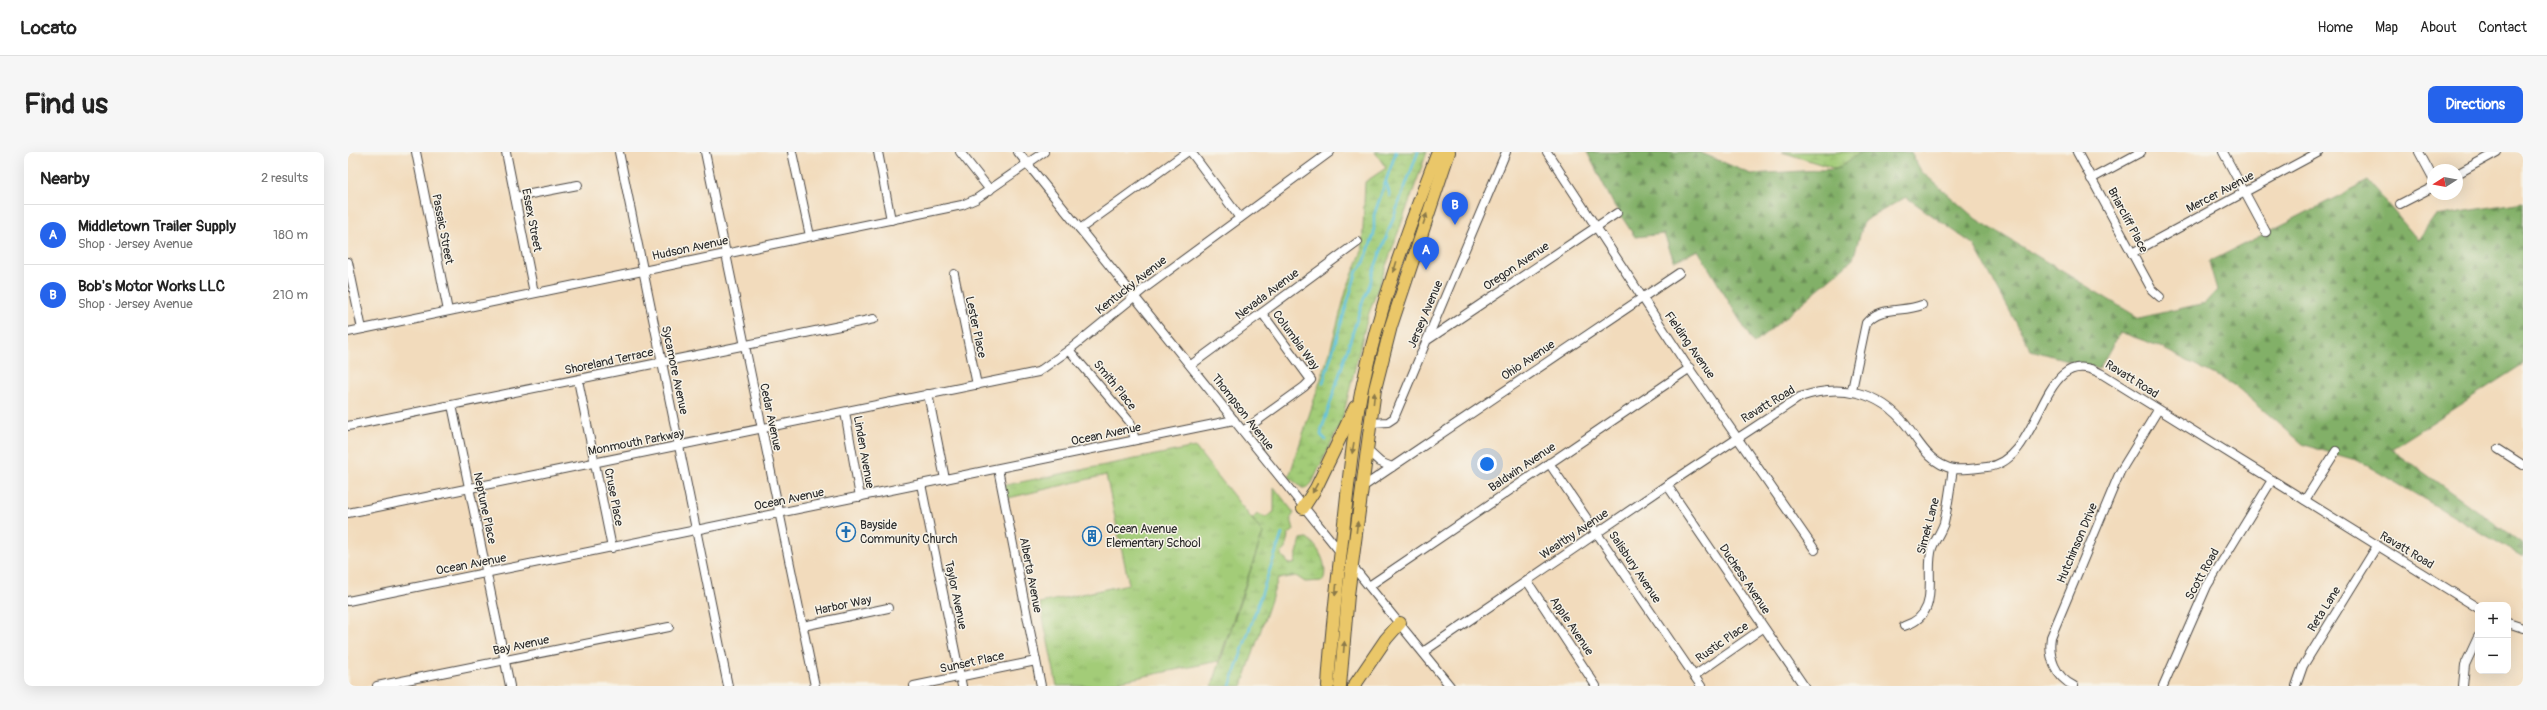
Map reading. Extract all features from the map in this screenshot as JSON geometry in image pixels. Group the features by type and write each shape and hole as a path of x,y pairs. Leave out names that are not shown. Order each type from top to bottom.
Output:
{"highway":[{"path":"1328,686 1340,552 1351,461 1362,389 1382,310 1403,243 1438,152"},
{"path":"1340,686 1361,488 1378,377 1391,326 1449,152"},
{"path":"1303,508 1343,435 1362,389"},
{"path":"1354,686 1386,639 1400,623"}],"street":[{"name":"Passaic Street","path":"416,152 448,311"},
{"name":"Essex Street","path":"506,152 534,293"},
{"name":"Sycamore Avenue","path":"618,152 728,686"},
{"name":"Cedar Avenue","path":"705,152 815,686"},
{"path":"792,152 810,236"},
{"path":"878,152 891,220"},
{"path":"960,152 990,190"},
{"name":"Thompson Avenue","path":"1018,152 1191,365 1303,508 1400,623 1450,686"},
{"name":"Hudson Avenue","path":"348,332 962,204 990,190 1044,152"},
{"path":"1080,229 1187,152"},
{"path":"1191,152 1240,218"},
{"name":"Kentucky Avenue","path":"928,394 1038,372 1069,350 1135,296 1330,152"},
{"name":"Jersey Avenue","path":"1371,423 1388,422 1394,418 1429,339 1506,152"},
{"name":"Fielding Avenue","path":"1547,152 1690,368 1739,436 1816,550"},
{"name":"Briarcliff Place","path":"2077,152 2152,290 2160,297"},
{"path":"2092,179 2141,152"},
{"path":"2223,152 2266,232"},
{"name":"Mercer Avenue","path":"2132,253 2318,152"},
{"path":"2419,152 2427,167"},
{"path":"2463,171 2497,152"},
{"path":"515,197 578,185"},
{"path":"2400,204 2427,190"},
{"name":"Oregon Avenue","path":"1429,339 1617,213"},
{"name":"Nevada Avenue","path":"1191,365 1358,242"},
{"path":"348,262 362,329"},
{"name":"Ohio Avenue","path":"1361,488 1679,273"},
{"name":"Lester Place","path":"954,274 977,385"},
{"path":"1852,390 1862,332 1871,316 1884,310 1907,310 1922,304"},
{"name":"Columbia Way","path":"1243,431 1304,388 1311,380 1262,313"},
{"name":"Shoreland Terrace","path":"348,426 874,319"},
{"name":"Smith Place","path":"1069,350 1130,422 1135,440"},
{"name":"Baldwin Avenue","path":"1369,586 1690,368"},
{"name":"Ravatt Road","path":"1739,436 1800,397 1820,392 1852,390 1887,407 1905,424 1927,454 1953,469 1992,467 2013,456 2023,443 2053,384 2070,370 2086,368 2096,371 2475,606"},
{"name":"Cruse Place","path":"578,380 612,548"},
{"path":"928,394 945,479"},
{"name":"Monmouth Parkway","path":"348,513 928,394"},
{"name":"Neptune Place","path":"452,405 510,686"},
{"name":"Hutchinson Drive","path":"2074,686 2062,678 2054,666 2050,651 2051,637 2120,472 2158,410"},
{"name":"Linden Avenue","path":"845,412 860,496"},
{"name":"Ocean Avenue","path":"348,601 1234,420"},
{"name":"Wealthy Avenue","path":"1423,652 1739,436"},
{"path":"2498,449 2523,465"},
{"path":"1367,450 1380,462 1392,467"},
{"path":"2305,500 2336,451"},
{"name":"Salisbury Avenue","path":"1549,463 1701,686"},
{"name":"Alberta Avenue","path":"998,469 1041,686"},
{"name":"Simek Lane","path":"1904,626 1919,616 1928,603 1932,583 1930,556 1943,524 1953,469"},
{"name":"Scott Road","path":"2163,686 2207,586 2272,480"},
{"name":"Taylor Avenue","path":"921,484 962,686"},
{"name":"Duchess Avenue","path":"1667,485 1804,686"},
{"name":"Reta Lane","path":"2296,686 2303,666 2377,546"},
{"name":"Apple Avenue","path":"1527,581 1596,686"},
{"name":"Harbor Way","path":"803,626 888,608"},
{"path":"2511,625 2523,628"},
{"name":"Bay Avenue","path":"377,686 669,627"},
{"name":"Rustic Place","path":"1694,676 1764,628"},
{"path":"2463,686 2465,665 2478,638"},
{"name":"Sunset Place","path":"914,686 1036,661"}],"green space":[{"path":"1375,152 1427,152 1368,316 1342,420 1312,483 1307,488 1302,488 1289,477 1330,351 1347,288 1362,251 1365,182 1386,168"},
{"path":"1587,152 1699,152 1751,174 1836,169 1861,152 1911,152 1921,171 1976,219 2139,318 2205,303 2217,290 2209,262 2368,181 2418,240 2435,216 2523,202 2523,364 2391,449 2523,544 2523,557 2359,461 2304,445 2233,384 2156,345 2120,332 2099,369 2031,350 1974,245 1906,197 1864,221 1853,259 1754,344 1698,250 1674,261 1664,234 1635,237 1614,205"},
{"path":"1782,152 1861,152 1836,169"},
{"path":"1195,447 1263,533 1219,661 1096,686 1057,686 1040,603 1129,584 1106,475 1004,499 1001,486"},
{"path":"1274,487 1294,513 1291,518 1294,530 1288,535 1286,547 1281,554 1289,564 1294,564 1301,539 1307,538 1315,546 1322,557 1325,575 1323,581 1305,582 1296,576 1278,579 1242,686 1212,686 1263,533 1252,519 1257,514 1266,517 1274,512"}],"waterway":[{"path":"1323,383 1357,271 1364,263 1374,234 1374,215 1396,152"},
{"path":"1326,440 1321,435 1322,428 1372,275 1418,152"},
{"path":"1386,182 1390,196"},
{"path":"1230,686 1282,534"}],"place":[{"name":"Bob's Motor Works LLC","path":"1455,225"},
{"name":"Middletown Trailer Supply","path":"1426,270"},
{"name":"Bayside Community Church","path":"846,532"},
{"name":"Ocean Avenue Elementary School","path":"1092,536"}]}
